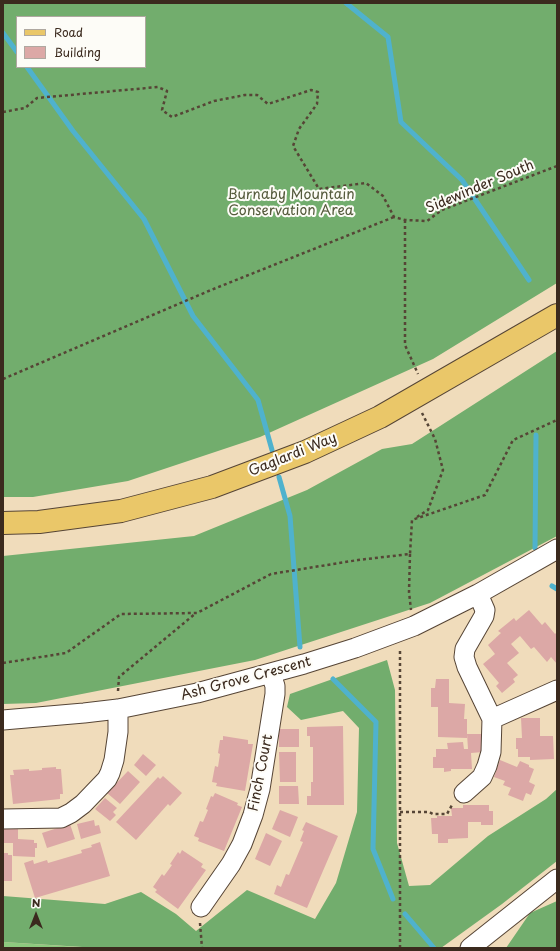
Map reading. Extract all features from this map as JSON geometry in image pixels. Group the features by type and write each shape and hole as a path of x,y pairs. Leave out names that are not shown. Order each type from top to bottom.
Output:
{"main road":[{"name":"Gaglardi Way","path":"3,523 40,522 121,511 212,487 305,452 380,417 557,315"}],"street":[{"name":"Ash Grove Crescent","path":"3,720 118,709 197,693 271,674 355,648 414,626 478,594 557,548"},
{"path":"464,793 482,776 488,766 491,752 492,719 467,667 464,657 465,648 484,616 485,610 478,594"},
{"name":"Finch Court","path":"201,907 231,864 242,844 253,815 260,789 275,694 275,686 271,674"},
{"path":"492,719 557,690"},
{"path":"3,818 61,818 72,813 83,804 107,779 110,773 114,760 118,732 118,709"},
{"path":"470,948 557,879"}],"path":[{"path":"3,112 25,108 37,98 158,87 167,92 162,110 172,117 214,101 245,95 258,95 268,104 310,90 318,92 317,104 299,130 293,146 319,189 366,183 383,196 394,217 211,290 3,379"},
{"name":"Sidewinder South","path":"394,217 404,220 427,221 442,210 557,166"},
{"path":"404,220 405,345 443,470 428,510 413,520"},
{"path":"413,520 485,495 513,440 557,420"},
{"path":"409,592 413,520"},
{"path":"118,709 119,677 197,613 271,574 358,560 410,554"},
{"path":"3,663 66,653 120,614 197,613"},
{"path":"400,645 400,948"},
{"path":"400,812 429,812 432,814 447,814 451,807 464,793"},
{"path":"201,927 202,948"}],"green space":[{"name":"Burnaby Mountain Conservation Area","path":"3,3 557,3 557,283 433,359 260,437 128,481 33,497 3,497"},
{"path":"557,351 557,536 430,603 255,660 36,703 3,704 3,556 194,536 307,490 382,449 412,444"},
{"path":"387,660 395,690 397,843 409,886 430,885 488,836 546,799 557,789 557,861 502,904 441,948 98,948 3,942 3,896 105,904 141,892 176,914 196,931 247,890 315,919 336,883 357,812 359,728 343,711 301,720 287,707 290,694"},
{"path":"557,901 557,948 506,948 530,913"},
{"path":"3,942 79,947 98,948 3,948"}],"building":[{"path":"529,610 542,625 545,622 555,634 557,632 557,664 551,657 547,662 534,647 531,649 520,636 511,644 519,653 507,663 518,675 513,679 515,682 502,693 496,686 499,683 483,664 495,654 488,645 501,633 498,631 514,618 516,621"},
{"path":"436,679 449,679 449,703 465,704 464,719 467,719 467,738 438,737 438,707 431,707 431,688 435,688"},
{"path":"521,718 540,718 540,736 553,736 554,759 530,760 530,757 518,757 516,738 522,738"},
{"path":"343,726 344,805 307,805 307,796 311,796 311,782 313,782 313,747 310,747 310,736 307,736 307,727"},
{"path":"279,729 299,729 299,747 279,747"},
{"path":"467,734 483,734 483,752 471,753 472,769 451,769 451,771 444,772 444,768 433,768 433,757 436,757 436,749 448,749 447,743 463,742 464,749 468,749"},
{"path":"223,736 248,740 248,744 253,744 245,791 216,786 217,783 212,782 215,766 218,767 220,740 223,740"},
{"path":"279,752 296,752 296,782 280,782"},
{"path":"143,754 156,765 146,776 134,765"},
{"path":"500,760 517,767 520,761 534,769 529,782 535,785 531,795 526,793 523,801 508,795 511,788 503,785 505,781 494,777"},
{"path":"56,767 56,769 61,769 63,794 60,794 60,799 13,804 10,775 14,775 13,770 29,769 29,771"},
{"path":"128,771 140,782 120,804 107,793"},
{"path":"163,776 182,793 170,806 168,804 136,840 116,822 158,777 160,779"},
{"path":"279,786 298,786 299,804 279,804"},
{"path":"215,793 238,803 237,805 242,807 224,851 198,841 199,838 194,836 200,821 203,822 208,810 206,809 211,796 213,797"},
{"path":"105,798 117,808 113,812 116,815 110,821 95,809"},
{"path":"463,805 489,805 489,811 493,811 493,825 481,825 481,822 468,822 468,838 448,839 448,843 438,843 438,834 432,834 431,818 437,818 437,816 452,816 451,808 463,808"},
{"path":"280,810 298,817 290,837 272,829"},
{"path":"94,820 95,826 99,825 101,833 81,839 77,824"},
{"path":"306,822 338,836 307,908 274,894 277,885 281,887 286,874 289,875 303,842 300,841 304,831 302,830"},
{"path":"70,824 75,839 47,848 42,833"},
{"path":"3,828 18,828 18,839 34,840 34,843 37,843 37,848 35,848 35,857 13,856 13,843 3,843"},
{"path":"266,833 282,841 270,866 255,859"},
{"path":"100,842 110,876 35,898 24,863 33,860 34,864 47,860 48,863 82,853 81,850 92,847 91,845"},
{"path":"182,850 203,864 201,867 206,870 178,909 155,892 157,890 153,887 162,874 164,876 172,865 170,864 178,852 180,854"},
{"path":"3,853 12,855 12,881 3,881"}],"waterway":[{"path":"346,3 388,37 401,122 462,180 529,280"},
{"path":"3,33 16,51"},
{"path":"28,68 73,131 144,219 193,316 258,400 272,450"},
{"path":"535,548 536,435"},
{"path":"279,477 290,516 300,647"},
{"path":"552,586 557,589"},
{"path":"333,679 376,722 373,849 393,899"},
{"path":"405,914 434,948"}]}
